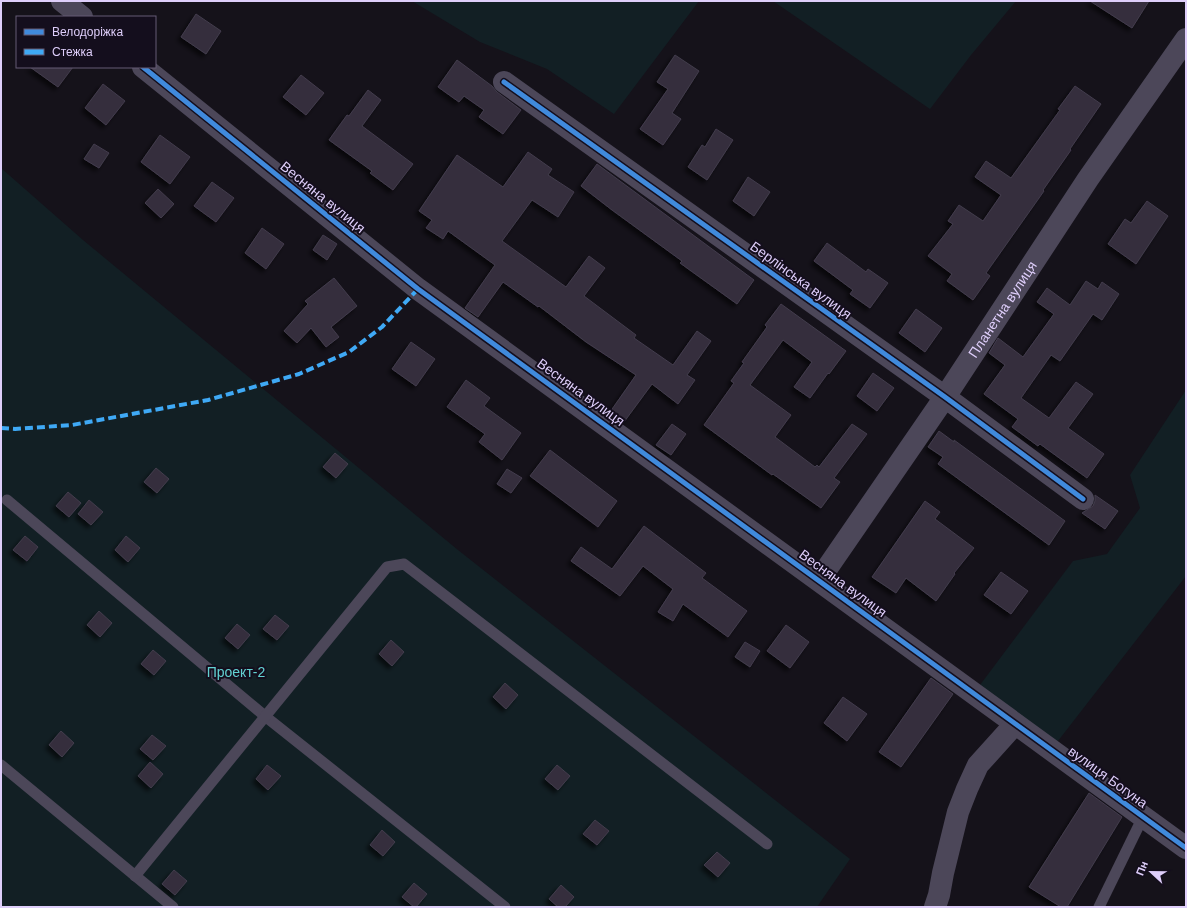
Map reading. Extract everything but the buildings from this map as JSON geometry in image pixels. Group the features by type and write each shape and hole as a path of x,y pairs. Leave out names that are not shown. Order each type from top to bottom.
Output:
{"street":[{"path":"62,1 81,16"},
{"name":"Планетна вулиця","path":"819,580 945,397 1088,179 1186,39"},
{"name":"Весняна вулиця","path":"144,68 418,289 1015,724"},
{"name":"Берлінська вулиця","path":"504,82 945,397 1083,500"},
{"path":"935,907 958,812 967,789 978,765 1015,724"},
{"name":"вулиця Богуна","path":"1015,724 1186,848"}],"lane":[{"path":"7,500 266,717 504,907"},
{"path":"135,876 266,717 387,566 404,564 767,844"},
{"path":"1,765 173,907"},
{"path":"1099,907 1143,817"}],"green space":[{"path":"412,1 699,1 614,114 547,69 480,42"},
{"path":"773,1 1016,1 971,55 930,109"},
{"name":"Проект-2","path":"1,168 83,240 458,550 850,859 817,907 1,907"},
{"path":"1186,390 1186,576 1051,750 974,693 1073,561 1107,554 1140,508 1130,475"}],"marked path":[{"path":"1,428 15,429 72,425 208,400 299,374 349,352 382,327 418,289"}],"cycle path":[{"path":"144,68 418,289 1186,848"},
{"path":"504,82 945,397 1083,499"}]}
